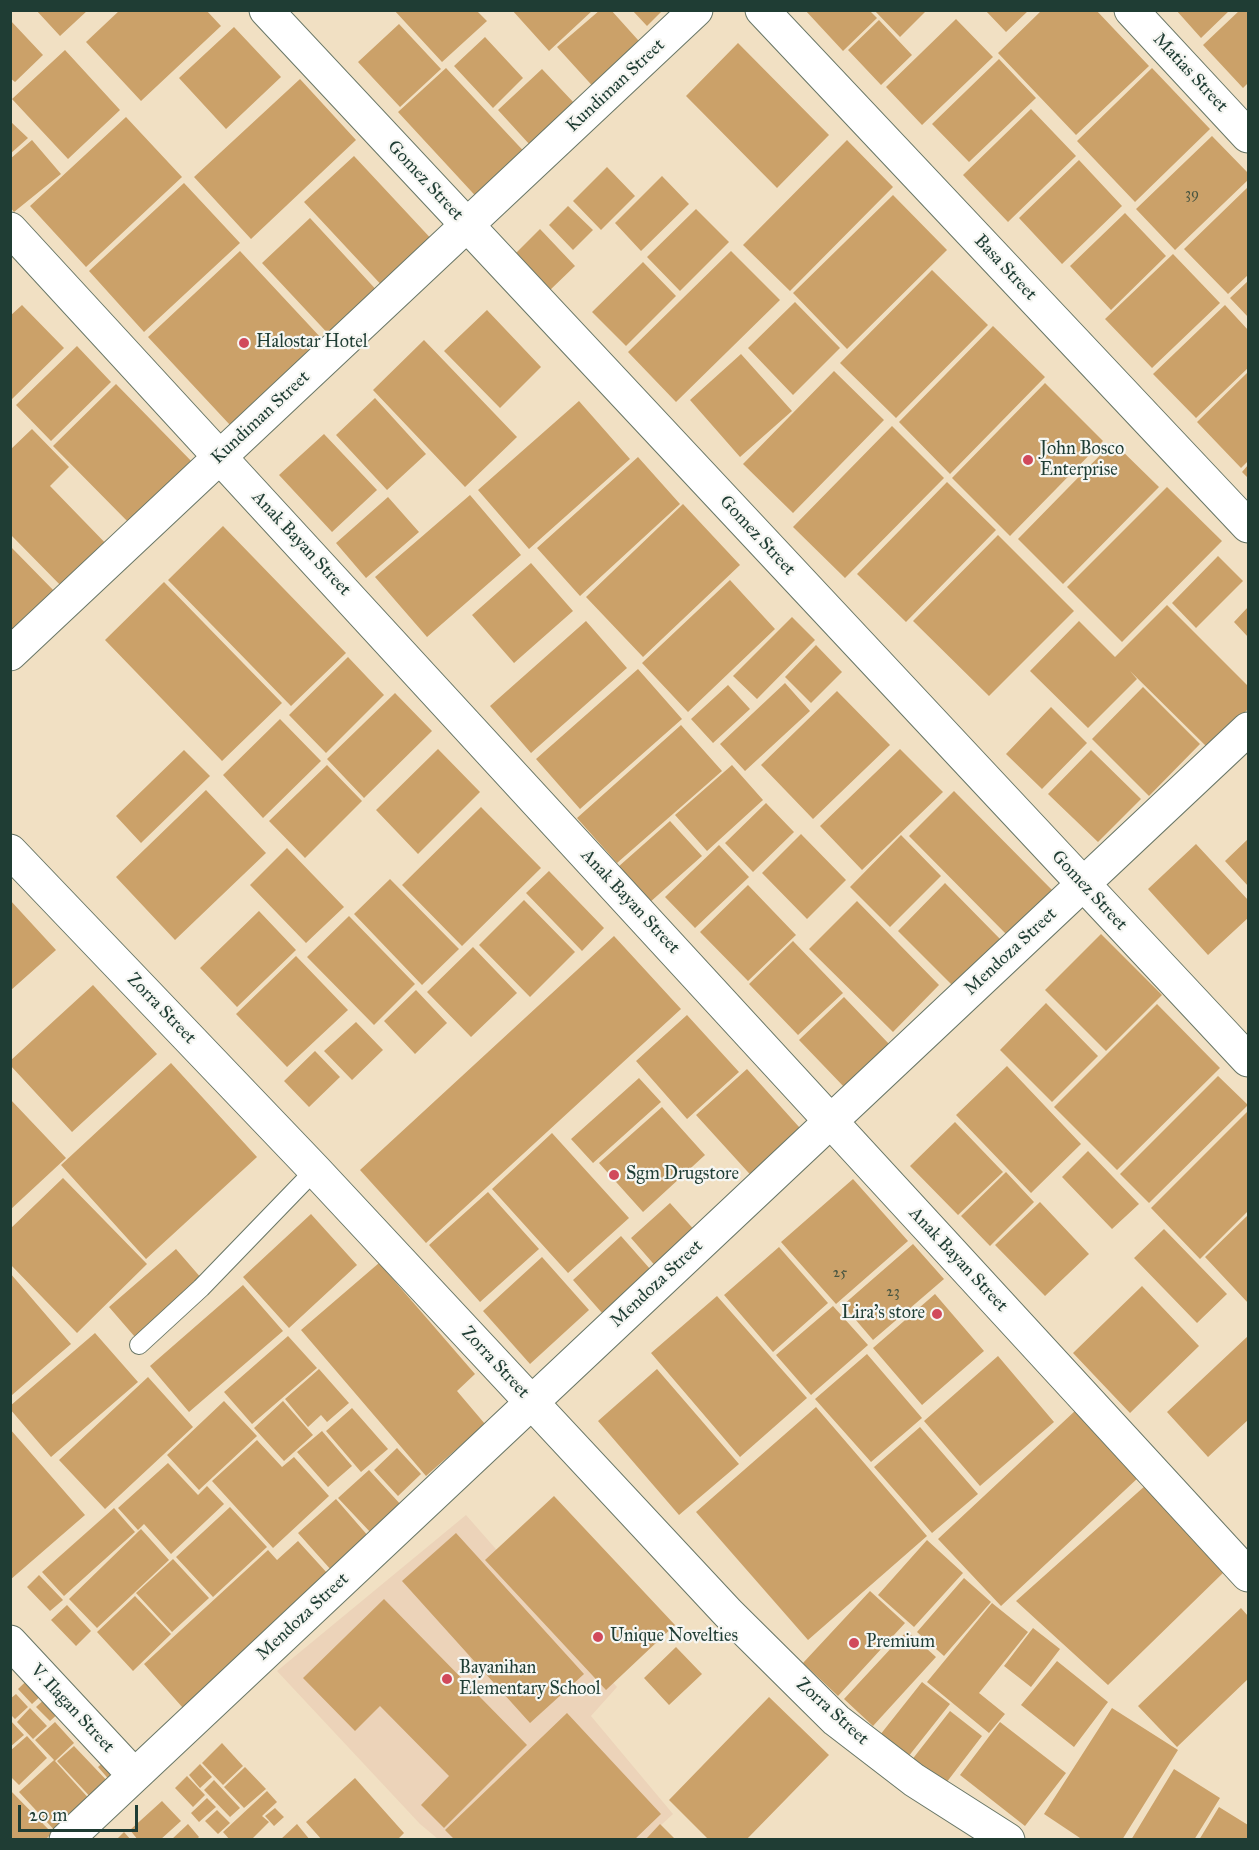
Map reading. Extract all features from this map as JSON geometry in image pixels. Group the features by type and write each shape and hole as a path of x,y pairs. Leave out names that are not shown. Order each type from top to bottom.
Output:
{"street":[{"name":"Gomez Street","path":"266,10 1248,1060"},
{"name":"Kundiman Street","path":"10,654 696,10"},
{"name":"Basa Street","path":"762,10 1248,526"},
{"name":"Matias Street","path":"1131,10 1248,136"},
{"name":"Anak Bayan Street","path":"10,229 1248,1575"},
{"name":"Mendoza Street","path":"66,1839 1248,729"},
{"name":"Zorra Street","path":"10,851 315,1170 728,1613 836,1720 914,1780 1008,1839"},
{"name":"V. Ilagan Street","path":"10,1642 134,1775"}],"lane":[{"path":"139,1345 201,1288 315,1170"}],"shaded area":[{"name":"Bayanihan Elementary School","path":"466,1515 617,1687 591,1716 673,1814 646,1839 438,1839 420,1824 277,1671"}],"building":[{"path":"36,10 88,10 60,36"},
{"path":"120,10 206,10 221,26 141,101 86,42"},
{"path":"394,10 476,10 487,21 442,62"},
{"path":"512,10 593,10 549,51"},
{"path":"600,10 611,10 647,50 598,92 557,47"},
{"path":"632,10 663,10 647,26"},
{"path":"805,10 869,10 877,18 843,51"},
{"path":"874,10 927,10 900,37"},
{"path":"985,10 1029,10 1006,32"},
{"path":"1042,10 1096,10 1149,66 1076,135 998,53"},
{"path":"1176,10 1230,10 1201,38"},
{"path":"1240,10 1248,10 1248,83 1243,88 1203,45"},
{"path":"956,19 993,57 922,125 886,87"},
{"path":"10,20 43,55 15,82 10,78"},
{"path":"879,20 912,55 881,85 848,50"},
{"path":"399,24 441,69 400,107 358,62"},
{"path":"234,27 281,77 226,129 179,78"},
{"path":"485,37 523,78 493,108 454,66"},
{"path":"738,43 829,135 777,188 686,96"},
{"path":"65,50 120,110 68,159 12,99"},
{"path":"999,59 1036,98 969,162 932,124"},
{"path":"446,68 531,159 483,204 398,112"},
{"path":"1152,68 1210,129 1135,202 1077,141"},
{"path":"542,69 575,104 530,145 498,110"},
{"path":"300,79 356,140 251,239 194,177"},
{"path":"1031,109 1076,156 1008,222 963,175"},
{"path":"126,117 182,177 86,267 30,206"},
{"path":"10,121 28,138 10,154"},
{"path":"1212,136 1248,173 1248,180 1175,250 1136,209"},
{"path":"32,140 61,174 14,212 10,207 10,159"},
{"path":"847,140 893,187 790,291 743,245"},
{"path":"354,156 436,244 387,291 304,202"},
{"path":"1079,160 1122,206 1062,264 1019,218"},
{"path":"607,167 635,196 601,230 573,201"},
{"path":"662,176 689,204 641,251 615,223"},
{"path":"184,183 240,243 144,332 89,271"},
{"path":"1248,187 1248,275 1228,294 1184,249"},
{"path":"893,195 947,250 847,349 793,293"},
{"path":"568,206 593,230 573,250 549,225"},
{"path":"696,209 729,242 680,291 647,257"},
{"path":"1125,213 1166,256 1111,310 1070,266"},
{"path":"310,218 381,295 334,340 262,263"},
{"path":"540,229 575,266 549,291 514,255"},
{"path":"240,251 322,339 230,425 148,337"},
{"path":"731,251 780,300 676,402 628,352"},
{"path":"1173,254 1220,303 1152,368 1105,319"},
{"path":"643,262 676,296 626,346 592,312"},
{"path":"932,270 988,325 896,418 840,363"},
{"path":"1248,281 1248,317 1230,298"},
{"path":"795,302 840,348 793,395 748,348"},
{"path":"22,305 64,348 10,401 10,316"},
{"path":"1225,305 1248,330 1248,368 1196,418 1153,374"},
{"path":"487,310 541,367 500,408 444,351"},
{"path":"993,326 1045,377 950,474 899,422"},
{"path":"424,340 517,437 465,487 373,390"},
{"path":"77,346 111,382 51,441 16,405"},
{"path":"741,354 792,411 740,457 690,400"},
{"path":"834,371 884,420 793,513 743,464"},
{"path":"1248,372 1248,461 1241,468 1197,422"},
{"name":"John Bosco Enterprise","path":"1045,383 1103,441 1010,536 952,478"},
{"path":"116,384 197,467 134,528 53,446"},
{"path":"375,398 426,454 387,490 336,435"},
{"path":"579,401 630,459 529,549 478,490"},
{"path":"892,426 944,478 845,578 793,527"},
{"path":"32,429 69,467 50,486 114,552 70,595 10,534 10,450"},
{"path":"324,434 377,490 332,532 279,475"},
{"path":"1113,442 1159,487 1063,584 1018,539"},
{"path":"638,457 680,504 580,596 537,548"},
{"path":"1248,465 1248,478 1242,472"},
{"path":"947,482 996,530 906,622 857,574"},
{"path":"1167,487 1222,541 1122,642 1067,587"},
{"path":"470,495 521,555 427,637 375,577"},
{"path":"388,497 419,532 366,578 336,543"},
{"path":"683,504 740,565 643,657 586,597"},
{"path":"223,526 346,653 291,706 168,580"},
{"path":"998,535 1074,611 989,696 913,621"},
{"path":"10,546 59,596 10,643"},
{"path":"1218,556 1243,581 1196,628 1172,603"},
{"path":"531,563 573,611 514,663 472,615"},
{"path":"730,580 775,629 688,712 642,663"},
{"path":"164,582 282,703 222,761 105,640"},
{"path":"1167,605 1248,686 1248,709 1209,749 1130,671 1137,679 1088,728 1030,671 1079,621 1115,657"},
{"path":"1248,607 1248,637 1234,622"},
{"path":"792,617 815,640 757,699 733,676"},
{"path":"586,621 627,668 531,753 490,706"},
{"path":"816,645 842,672 811,703 785,677"},
{"path":"348,657 384,695 326,753 289,715"},
{"path":"638,669 682,719 580,809 536,759"},
{"path":"785,683 810,711 745,771 720,744"},
{"path":"728,685 750,709 713,743 691,719"},
{"path":"1143,687 1200,744 1149,796 1092,739"},
{"path":"837,691 890,745 813,819 761,765"},
{"path":"395,693 432,731 364,798 327,759"},
{"path":"1051,707 1087,743 1042,789 1006,754"},
{"path":"280,719 321,761 263,818 223,775"},
{"path":"681,725 722,771 617,863 577,818"},
{"path":"438,749 480,792 418,854 376,810"},
{"path":"900,749 943,792 862,870 820,826"},
{"path":"184,750 210,776 141,843 116,816"},
{"path":"1091,750 1141,799 1098,842 1048,794"},
{"path":"327,765 362,801 305,858 269,821"},
{"path":"732,765 763,800 707,851 675,815"},
{"path":"206,790 266,853 175,940 116,877"},
{"path":"954,791 1053,891 1008,936 909,836"},
{"path":"766,803 794,832 753,872 725,843"},
{"path":"481,807 541,868 462,946 402,885"},
{"path":"670,821 702,856 649,903 618,867"},
{"path":"801,834 846,880 807,919 762,873"},
{"path":"901,835 941,876 890,927 850,887"},
{"path":"1248,839 1248,886 1225,861"},
{"path":"1196,844 1248,900 1248,918 1208,955 1148,889"},
{"path":"719,845 749,877 695,928 665,897"},
{"path":"287,848 344,907 306,943 250,885"},
{"path":"549,871 604,928 582,951 526,893"},
{"path":"390,879 459,949 422,985 354,914"},
{"path":"945,883 1002,941 955,988 898,931"},
{"path":"748,885 796,935 748,981 700,932"},
{"path":"10,900 56,950 10,991"},
{"path":"524,900 575,952 530,997 479,945"},
{"path":"857,901 939,985 893,1032 809,949"},
{"path":"259,911 296,950 237,1007 200,968"},
{"path":"349,916 415,984 374,1025 307,957"},
{"path":"1101,934 1162,995 1106,1051 1045,990"},
{"path":"614,936 681,1009 426,1243 360,1170"},
{"path":"793,941 843,993 798,1035 749,984"},
{"path":"473,947 517,993 471,1037 427,992"},
{"path":"296,956 348,1010 287,1067 236,1014"},
{"path":"93,985 157,1054 72,1132 10,1065 10,1061"},
{"path":"416,990 447,1023 415,1054 384,1021"},
{"path":"844,997 890,1045 845,1088 799,1040"},
{"path":"1046,1003 1098,1056 1052,1102 1000,1050"},
{"path":"1157,1004 1220,1068 1117,1170 1054,1107"},
{"path":"687,1015 739,1072 687,1119 636,1061"},
{"path":"356,1022 383,1050 352,1080 324,1051"},
{"path":"315,1051 340,1077 309,1107 284,1081"},
{"path":"171,1063 257,1157 146,1259 61,1165"},
{"path":"1007,1066 1081,1144 1031,1193 956,1115"},
{"path":"747,1069 808,1137 757,1182 696,1115"},
{"path":"1218,1076 1248,1105 1149,1203 1120,1174"},
{"path":"639,1078 661,1102 593,1163 571,1139"},
{"path":"10,1099 66,1158 10,1210"},
{"path":"662,1107 705,1155 643,1212 599,1163"},
{"path":"1248,1111 1248,1211 1200,1259 1151,1208"},
{"path":"955,1122 1003,1172 958,1215 910,1166"},
{"path":"552,1133 629,1218 568,1273 492,1189"},
{"path":"1088,1151 1139,1204 1112,1229 1062,1177"},
{"path":"1006,1172 1034,1202 990,1246 961,1216"},
{"path":"63,1178 147,1264 77,1333 10,1264 10,1229"},
{"path":"853,1179 908,1241 836,1304 781,1242"},
{"path":"488,1192 539,1249 480,1302 429,1245"},
{"path":"1040,1202 1089,1254 1045,1296 995,1245"},
{"path":"670,1203 698,1234 658,1269 631,1238"},
{"path":"311,1214 357,1265 289,1328 243,1277"},
{"path":"1248,1215 1248,1303 1205,1257"},
{"path":"1164,1229 1227,1294 1197,1323 1134,1258"},
{"path":"621,1236 658,1278 610,1322 573,1280"},
{"path":"913,1244 944,1279 873,1340 843,1305"},
{"path":"779,1247 828,1303 773,1352 724,1295"},
{"path":"176,1249 202,1279 135,1337 109,1307"},
{"path":"542,1257 589,1310 530,1364 483,1311"},
{"path":"379,1263 475,1374 457,1391 485,1424 426,1476 301,1330"},
{"path":"10,1273 71,1344 12,1395 10,1394"},
{"path":"243,1285 283,1331 189,1412 150,1366"},
{"path":"1142,1286 1199,1346 1130,1413 1073,1353"},
{"path":"935,1294 984,1351 922,1405 873,1348"},
{"path":"717,1296 807,1398 740,1457 651,1353"},
{"path":"833,1306 868,1345 811,1395 776,1355"},
{"path":"95,1333 138,1382 51,1457 10,1409 10,1406"},
{"path":"288,1336 317,1368 252,1424 224,1392"},
{"path":"1248,1336 1248,1420 1208,1457 1167,1412"},
{"path":"867,1354 922,1418 871,1462 815,1399"},
{"path":"998,1356 1054,1422 980,1486 924,1421"},
{"path":"319,1369 349,1403 327,1422 321,1415 308,1427 285,1399"},
{"path":"657,1369 739,1464 679,1515 598,1421"},
{"path":"148,1377 193,1427 105,1509 59,1460"},
{"path":"224,1401 257,1436 199,1490 167,1455"},
{"path":"283,1401 313,1435 284,1461 254,1428"},
{"path":"816,1407 927,1536 808,1640 696,1512"},
{"path":"352,1408 388,1449 361,1472 326,1431"},
{"path":"1076,1410 1139,1477 1001,1606 938,1539"},
{"path":"920,1427 978,1494 932,1533 874,1467"},
{"path":"10,1429 85,1515 10,1580"},
{"path":"322,1431 352,1466 328,1487 297,1452"},
{"path":"257,1440 282,1467 294,1457 329,1496 273,1548 212,1481"},
{"path":"397,1448 421,1474 398,1496 374,1470"},
{"path":"168,1463 198,1495 207,1486 224,1504 171,1554 144,1524 138,1530 118,1508"},
{"path":"369,1470 402,1506 372,1534 338,1498"},
{"path":"1146,1485 1224,1572 1108,1685 1016,1601"},
{"path":"554,1496 675,1625 606,1690 485,1560"},
{"path":"336,1499 369,1537 332,1571 298,1533"},
{"path":"230,1507 267,1547 213,1597 176,1557"},
{"path":"114,1508 135,1532 64,1596 42,1572"},
{"path":"141,1529 169,1560 97,1628 69,1599"},
{"path":"456,1533 584,1674 530,1723 402,1581"},
{"path":"927,1540 963,1573 914,1627 878,1595"},
{"path":"298,1541 328,1574 183,1708 144,1664 268,1550 277,1560"},
{"path":"173,1559 209,1598 172,1632 136,1593"},
{"path":"39,1575 63,1600 50,1611 27,1587"},
{"path":"964,1578 991,1602 944,1656 917,1632"},
{"name":"Premium","path":"870,1591 905,1623 838,1696 803,1663"},
{"path":"135,1596 171,1634 133,1671 97,1632"},
{"path":"384,1599 527,1745 444,1828 421,1805 449,1776 380,1706 355,1731 303,1678"},
{"path":"992,1603 1028,1632 979,1693 1005,1714 989,1733 927,1682"},
{"path":"67,1605 91,1631 76,1646 51,1620"},
{"path":"1241,1608 1248,1616 1248,1679 1177,1747 1138,1706"},
{"path":"1033,1628 1060,1649 1031,1687 1004,1666"},
{"path":"907,1631 936,1657 873,1726 844,1699"},
{"path":"676,1647 702,1674 669,1705 644,1678"},
{"path":"1057,1661 1108,1702 1074,1747 1021,1705"},
{"path":"41,1667 56,1682 32,1704 18,1689"},
{"path":"922,1682 950,1704 908,1757 880,1735"},
{"path":"60,1685 73,1700 50,1721 36,1707"},
{"path":"16,1694 28,1707 15,1719 10,1714 10,1699"},
{"path":"769,1697 829,1755 746,1840 709,1840 669,1800"},
{"path":"30,1708 47,1726 33,1739 17,1722"},
{"path":"1112,1708 1178,1750 1122,1840 1083,1840 1044,1814"},
{"path":"950,1711 982,1736 943,1787 911,1761"},
{"path":"567,1713 661,1814 634,1840 455,1840 445,1830"},
{"path":"10,1720 24,1735 10,1747"},
{"path":"55,1722 74,1743 55,1761 92,1802 58,1834 19,1792 54,1760 35,1740"},
{"path":"1000,1722 1066,1773 1025,1826 960,1775"},
{"path":"27,1736 47,1758 19,1785 10,1776 10,1751"},
{"path":"222,1743 243,1766 223,1785 202,1763"},
{"path":"74,1746 112,1786 95,1802 57,1761"},
{"path":"105,1761 120,1777 112,1783 98,1767"},
{"path":"200,1764 212,1777 200,1788 189,1775"},
{"path":"245,1767 266,1789 244,1808 224,1787"},
{"path":"1174,1769 1220,1798 1194,1840 1131,1840"},
{"path":"187,1776 205,1795 193,1807 175,1788"},
{"path":"355,1778 404,1833 397,1840 322,1840 306,1822"},
{"path":"214,1780 240,1808 230,1817 204,1790"},
{"path":"10,1790 52,1833 45,1840 10,1840"},
{"path":"267,1791 277,1802 262,1816 269,1822 251,1840 230,1840 223,1832"},
{"path":"207,1798 216,1807 199,1822 191,1813"},
{"path":"162,1801 181,1821 160,1840 138,1840 130,1830"},
{"path":"1219,1807 1248,1825 1248,1840 1199,1840"},
{"path":"275,1808 284,1817 274,1826 265,1816"},
{"path":"217,1810 230,1823 218,1834 205,1821"},
{"path":"188,1824 199,1837 196,1840 171,1840"},
{"path":"297,1824 310,1840 280,1840"},
{"path":"660,1824 676,1840 645,1840"},
{"path":"124,1832 131,1840 116,1840"}],"place":[{"name":"Halostar Hotel","path":"244,343"},
{"name":"John Bosco Enterprise","path":"1028,460"},
{"name":"Sgm Drugstore","path":"614,1175"},
{"name":"Lira's store","path":"937,1314"},
{"name":"Unique Novelties","path":"598,1637"},
{"name":"Premium","path":"854,1643"},
{"name":"Bayanihan Elementary School","path":"447,1679"}]}
